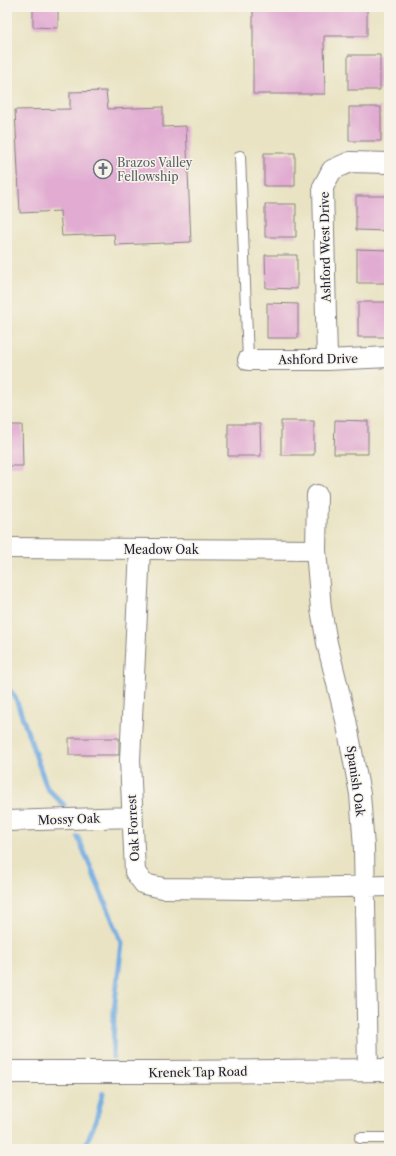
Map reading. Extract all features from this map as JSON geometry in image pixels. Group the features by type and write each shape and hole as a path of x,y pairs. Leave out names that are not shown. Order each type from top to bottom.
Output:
{"street":[{"name":"Ashford West Drive","path":"327,360 323,187 332,170 350,162 389,163"},
{"name":"Ashford Drive","path":"248,360 327,360 389,357"},
{"name":"Spanish Oak","path":"317,495 316,550 321,609 327,643 346,720 360,794 364,848 364,886 379,1070"},
{"name":"Meadow Oak","path":"7,548 316,550"},
{"name":"Oak Forrest","path":"140,549 130,760 131,817 135,872 144,884 163,888 249,889 389,886"},
{"name":"Mossy Oak","path":"7,821 131,817"},
{"name":"Krenek Tap Road","path":"7,1072 379,1070"}],"lane":[{"path":"240,156 248,360"},
{"path":"360,1138 389,1138"}],"building":[{"path":"33,7 58,7 58,28 33,27"},
{"path":"253,7 367,7 367,36 324,36 325,94 253,94"},
{"path":"348,55 380,55 380,90 348,90"},
{"name":"Brazos Valley Fellowship","path":"106,91 108,109 163,107 163,127 186,126 191,242 115,245 114,234 62,236 60,211 20,213 15,110 70,109 70,92"},
{"path":"349,107 381,107 381,141 349,141"},
{"path":"264,153 295,153 295,186 264,186"},
{"path":"356,196 388,196 388,231 356,230"},
{"path":"265,204 296,204 296,237 265,237"},
{"path":"357,249 389,250 389,283 357,283"},
{"path":"265,255 297,255 297,289 266,288"},
{"path":"358,302 389,302 389,337 358,337"},
{"path":"267,303 298,304 298,338 267,338"},
{"path":"335,420 368,421 368,454 334,454"},
{"path":"281,421 314,421 314,455 281,455"},
{"path":"228,424 260,424 261,456 228,456"},
{"path":"7,425 22,425 23,466 7,466"},
{"path":"69,738 119,738 119,755 69,755"}],"waterway":[{"path":"7,686 16,699 47,788 64,805"},
{"path":"78,837 122,943 114,1010 113,1057"},
{"path":"84,1149 96,1120 103,1093"}],"place":[{"name":"Brazos Valley Fellowship","path":"103,169"}]}
